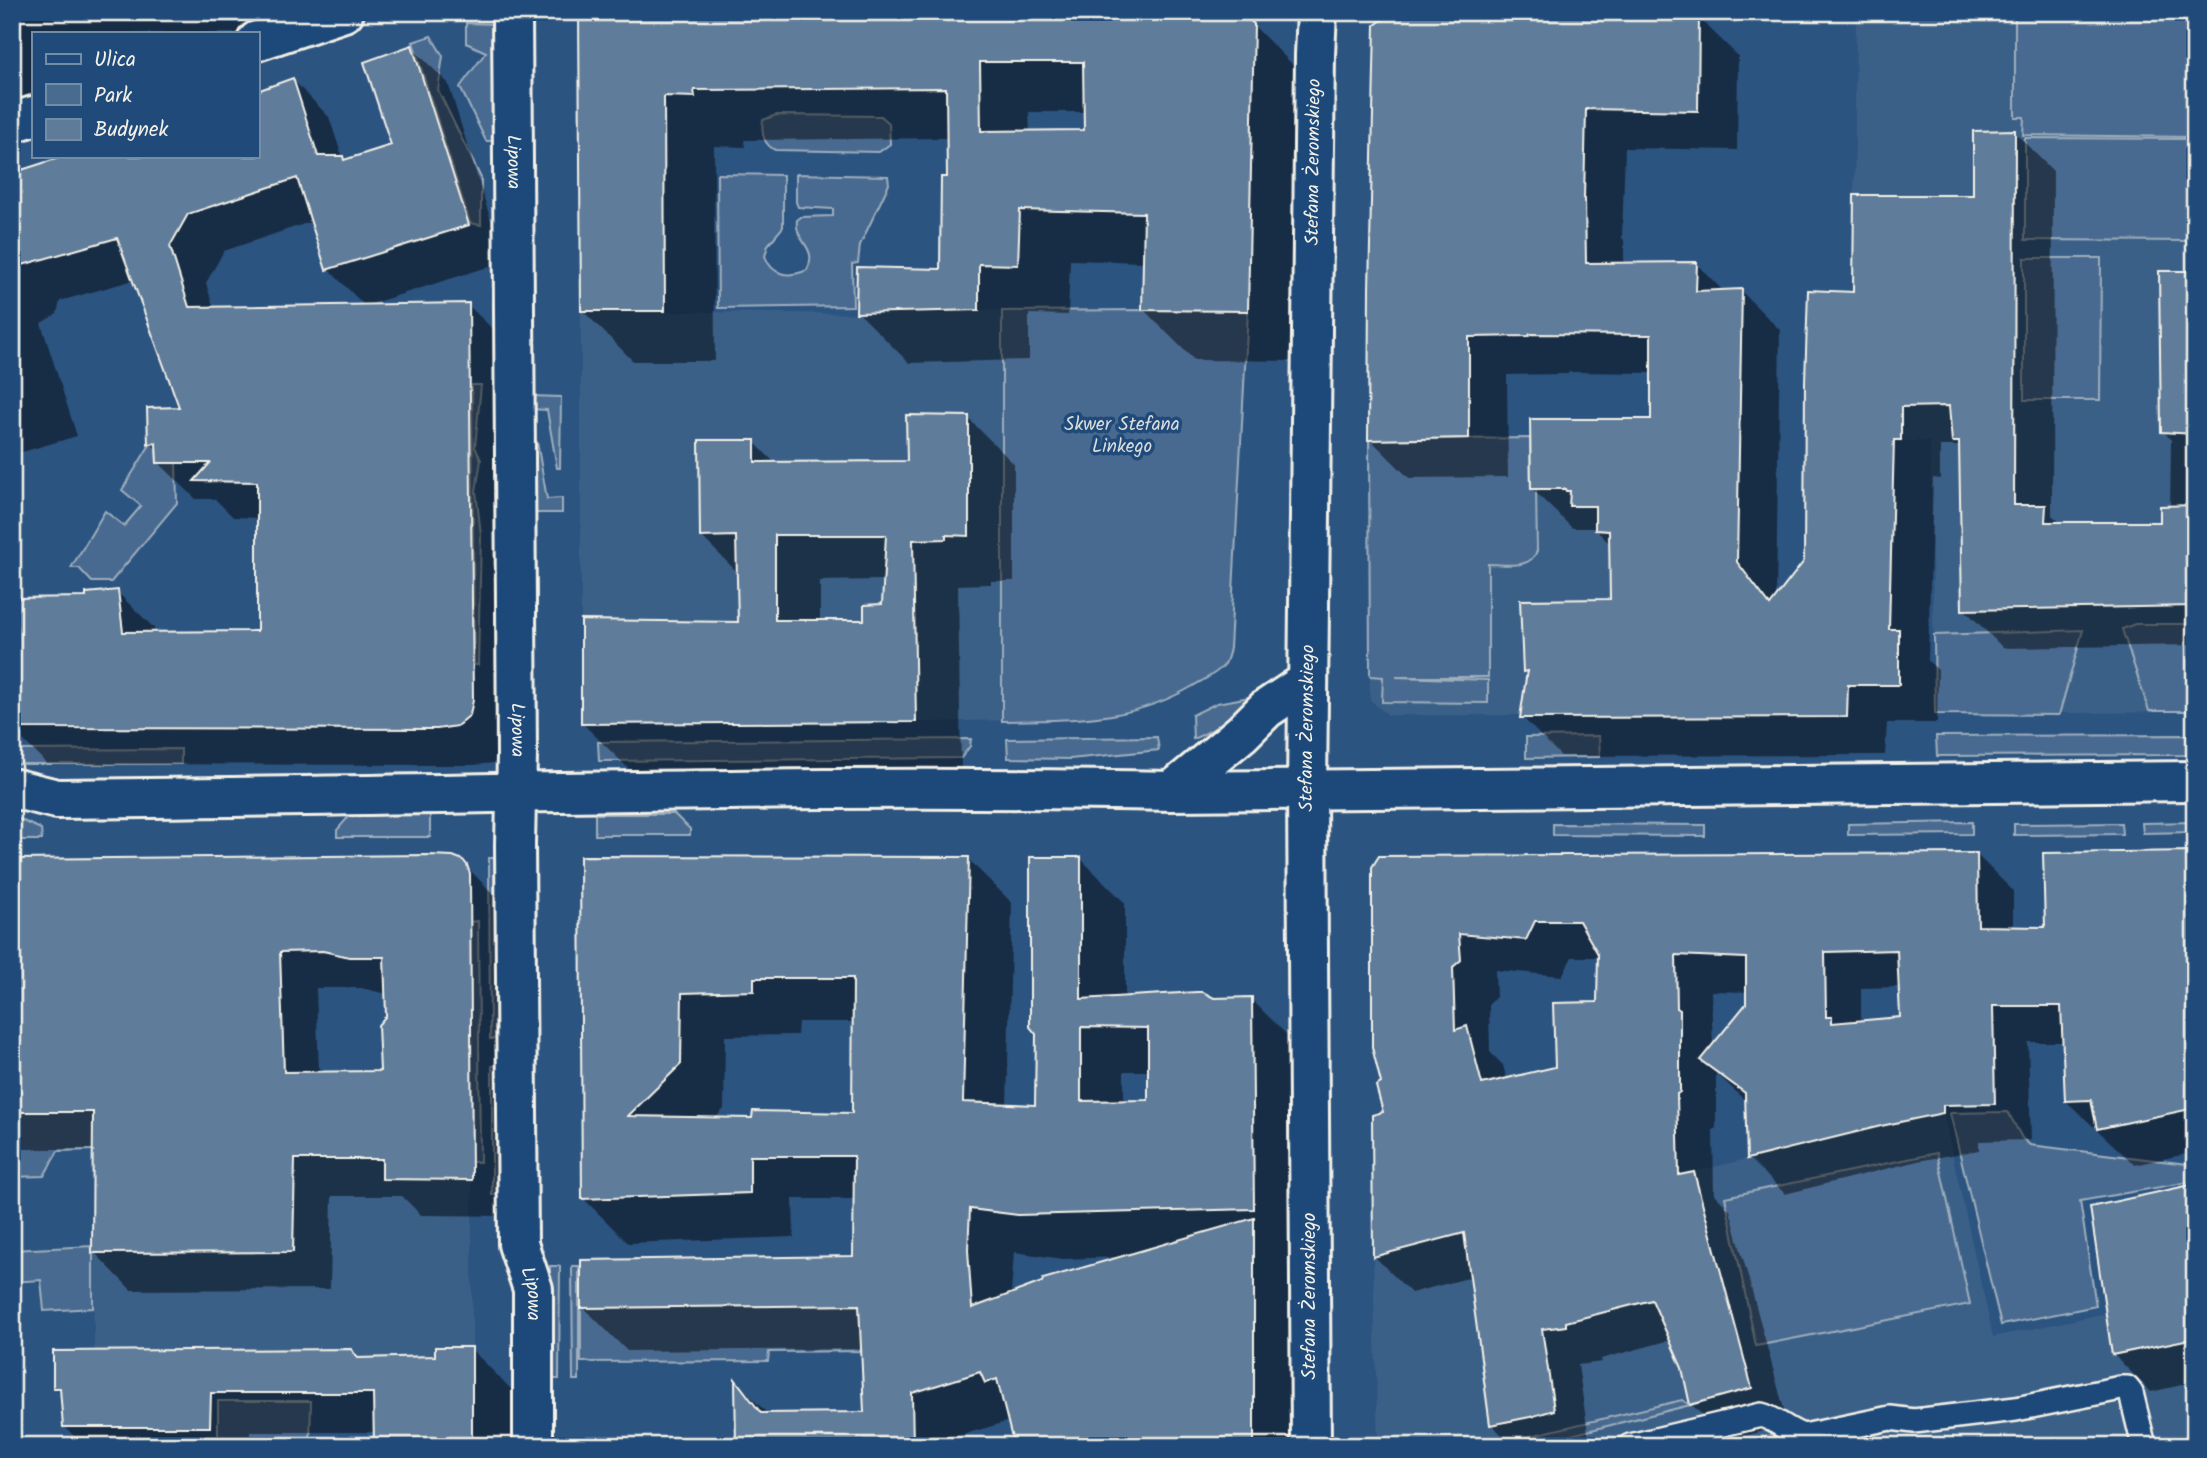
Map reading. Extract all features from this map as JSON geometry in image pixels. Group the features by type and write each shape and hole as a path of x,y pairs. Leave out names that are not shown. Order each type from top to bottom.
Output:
{"street":[{"path":"259,40 344,12"},
{"name":"Lipowa","path":"512,12 518,1244 533,1289 533,1446"},
{"name":"Stefana Żeromskiego","path":"1311,1446 1307,790 1317,12"},
{"path":"12,123 32,116"},
{"path":"1172,791 1242,733 1266,709 1308,681"},
{"path":"12,788 57,799 1022,788 1172,791 2195,781"}],"lane":[{"path":"1630,1446 1761,1415 1768,1416 1804,1436 1890,1418 1914,1421 2016,1409 2127,1388 2131,1393 2144,1446"}],"shaded area":[{"path":"1856,14 2195,14 2195,712 1935,714 1930,441 1852,440"},
{"path":"979,310 1248,311 1232,611 1184,672 1105,718 581,724 581,311 888,314"},
{"path":"1694,437 1689,717 1521,718 1520,715 1388,715 1370,700 1369,440"},
{"path":"472,1111 472,1393 95,1393 93,1112"},
{"path":"1943,1113 1993,1337 2107,1313 2113,1355 2195,1338 2195,1446 1378,1446 1373,1257 1694,1172"}],"green space":[{"path":"2195,12 2195,137 2023,135 2024,117 2015,117 2015,15"},
{"path":"466,23 497,24 496,141 486,141 460,87 486,52 466,43"},
{"path":"431,36 443,56 438,90 481,178 481,225 470,223 413,42"},
{"path":"776,115 881,116 889,123 890,144 879,152 775,150 765,141 762,125 763,120"},
{"path":"2025,138 2195,139 2195,241 2025,240"},
{"path":"717,174 783,175 783,227 768,245 765,256 772,268 782,274 807,270 810,262 808,250 797,228 797,220 801,217 833,216 833,209 798,207 796,174 888,176 889,184 860,245 858,263 852,264 853,306 718,308"},
{"path":"2024,258 2101,258 2100,400 2024,400"},
{"name":"Skwer Stefana Linkego","path":"1002,311 1248,311 1230,648 1225,664 1210,676 1170,698 1124,713 1077,719 1002,721"},
{"path":"472,385 481,385 475,447 481,460 476,491 481,535 478,665 474,665"},
{"path":"531,396 561,397 560,468 557,468 547,410 531,409"},
{"path":"1530,438 1531,489 1536,489 1537,551 1534,557 1523,563 1488,564 1488,677 1396,677 1488,680 1488,703 1382,702 1383,677 1370,676 1369,440"},
{"path":"537,442 547,499 562,498 562,513 532,513 532,443"},
{"path":"151,443 156,443 157,463 176,463 177,503 111,582 92,582 79,568 71,568 105,511 124,526 141,506 122,490"},
{"path":"2135,624 2195,624 2195,711 2149,711 2122,629"},
{"path":"2083,630 2059,715 1935,714 1934,635"},
{"path":"1250,697 1224,722 1193,739 1192,715 1217,703"},
{"path":"2195,735 2195,755 1937,756 1936,736"},
{"path":"1599,736 1600,757 1526,758 1526,737"},
{"path":"1157,737 1159,750 1070,759 1008,758 1007,739"},
{"path":"971,739 970,746 961,758 599,761 598,742"},
{"path":"181,749 181,764 12,764 12,750"},
{"path":"430,814 430,837 337,837 337,830 350,815"},
{"path":"595,814 674,814 690,829 690,835 595,835"},
{"path":"12,816 41,829 42,840 12,840"},
{"path":"1972,822 1972,834 1848,835 1848,824"},
{"path":"2195,822 2195,832 2143,833 2142,823"},
{"path":"2121,823 2122,834 2014,835 2014,824"},
{"path":"1553,824 1705,825 1705,836 1553,835"},
{"path":"489,858 497,858 498,1039 490,1039"},
{"path":"478,921 480,1162 472,1162 470,922"},
{"path":"499,1065 500,1194 492,1195 492,1066"},
{"path":"13,1112 93,1112 93,1150 58,1151 44,1176 12,1177"},
{"path":"2008,1112 2022,1138 2030,1145 2195,1165 2195,1181 2080,1201 2096,1306 2001,1325 1950,1113"},
{"path":"1937,1153 1970,1304 1756,1346 1725,1197"},
{"path":"93,1246 93,1308 44,1311 41,1280 12,1282 12,1250"},
{"path":"550,1266 560,1266 559,1379 550,1379"},
{"path":"572,1266 579,1266 579,1380 573,1380"},
{"path":"870,1305 868,1351 769,1352 768,1361 581,1362 581,1308"},
{"path":"1682,1400 1690,1405 1528,1446 1487,1446"},
{"path":"218,1401 311,1401 310,1446 218,1446"}],"building":[{"path":"1240,12 1254,24 1248,311 1142,310 1144,213 1020,210 1018,265 979,264 979,310 856,313 857,267 940,269 941,177 947,177 946,88 694,90 695,97 664,96 665,311 581,311 579,13","holes":["980,62 1083,62 1084,130 981,131"]},
{"path":"1393,12 1699,15 1698,111 1586,109 1586,263 1697,262 1696,291 1742,289 1737,562 1770,605 1804,561 1808,290 1853,292 1854,195 1973,195 1973,131 2015,130 2014,505 2046,505 2045,522 2160,522 2160,506 2195,505 2195,606 1962,610 1959,442 1952,442 1949,406 1901,407 1901,440 1894,440 1889,629 1899,629 1899,685 1848,685 1847,717 1520,718 1527,671 1523,672 1520,600 1610,599 1609,531 1595,530 1595,506 1569,506 1570,491 1565,489 1531,489 1530,419 1651,419 1651,335 1530,334 1469,337 1469,438 1368,440 1375,25"},
{"path":"412,45 469,225 326,270 297,178 188,214 170,246 189,307 469,303 473,700 470,715 457,726 437,729 12,728 12,598 86,597 86,593 118,590 123,632 257,631 257,482 194,481 210,463 157,463 156,443 148,444 147,408 179,407 117,238 12,268 12,173 59,158 259,158 259,90 293,78 318,156 343,156 344,160 391,145 364,62"},
{"path":"2159,271 2195,271 2195,434 2161,432"},
{"path":"906,415 969,416 969,536 946,535 946,539 913,540 916,722 581,724 581,620 738,622 736,536 700,537 699,440 755,440 755,462 907,461","holes":["775,535 886,535 882,604 864,605 864,620 775,620"]},
{"path":"2195,851 2195,1108 2097,1129 2091,1100 2065,1101 2061,1006 1993,1006 1995,1104 1943,1105 1943,1113 1747,1159 1745,1093 1700,1060 1746,1004 1746,958 1676,955 1677,1008 1680,1010 1680,1092 1677,1094 1679,1175 1694,1172 1752,1388 1690,1405 1682,1368 1652,1300 1566,1322 1566,1326 1542,1329 1554,1410 1490,1425 1464,1233 1373,1257 1372,1115 1383,1112 1376,1086 1381,1083 1372,1047 1372,867 1379,856 1977,853 1978,926 2045,927 2043,853","holes":["1535,921 1579,921 1598,954 1597,1002 1553,1003 1555,1067 1482,1084 1467,1026 1455,1030 1453,967 1461,960 1459,934 1526,940","1897,950 1900,1017 1832,1023 1832,1017 1826,1017 1825,952"]},
{"path":"429,855 453,856 463,860 470,874 472,1180 382,1179 382,1159 295,1159 293,1252 92,1253 93,1112 12,1112 12,859","holes":["323,951 349,957 384,957 386,1016 378,1025 380,1071 284,1072 280,952"]},
{"path":"580,856 969,857 963,1102 1035,1105 1036,1034 1030,1027 1030,857 1081,857 1081,999 1197,992 1214,998 1252,997 1254,1209 1018,1215 970,1209 968,1250 972,1308 1042,1282 1043,1279 1254,1218 1254,1446 1014,1446 997,1379 985,1383 980,1372 912,1393 913,1446 736,1446 735,1379 761,1413 864,1412 859,1305 581,1308 581,1260 853,1256 854,1156 750,1156 750,1193 582,1199","holes":["754,978 853,978 852,1113 753,1111 752,1118 628,1116 681,1064 682,993 754,991","1081,1027 1148,1028 1148,1100 1081,1101"]},
{"path":"2195,1184 2195,1338 2112,1355 2090,1207"},
{"path":"435,1347 472,1347 472,1446 374,1446 373,1393 211,1393 210,1427 63,1427 60,1388 53,1388 53,1351 351,1349 358,1358 435,1356"}]}
